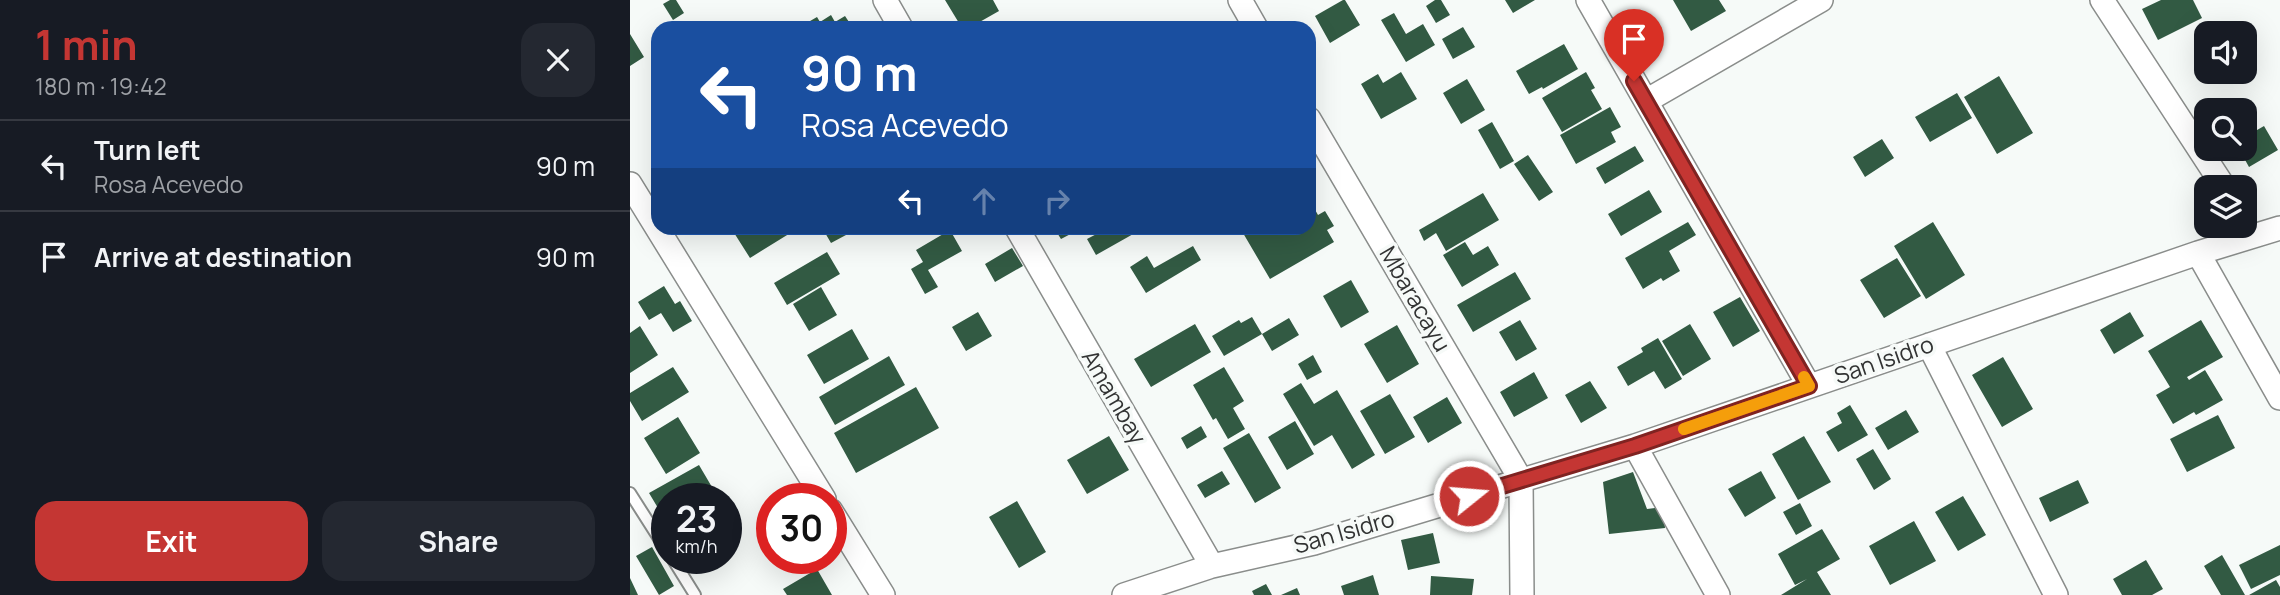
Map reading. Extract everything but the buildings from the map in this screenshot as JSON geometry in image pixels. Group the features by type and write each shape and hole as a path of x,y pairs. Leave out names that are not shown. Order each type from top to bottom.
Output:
{"street":[{"path":"885,0 897,21"},
{"path":"1240,0 1252,21"},
{"path":"1588,0 1809,386"},
{"path":"1646,101 1821,0"},
{"path":"2102,0 2216,175"},
{"name":"Mbaracayu","path":"1316,130 1521,480"},
{"path":"630,184 651,218"},
{"name":"San Isidro","path":"2257,228 2280,228"},
{"path":"661,235 814,483"},
{"name":"Amambay","path":"1021,235 1212,566"},
{"name":"San Isidro","path":"1124,595 1212,566 1314,543 1635,446 2198,253 2229,238"},
{"path":"2198,253 2280,398"},
{"path":"1929,345 2056,595"},
{"path":"1635,446 1718,595"},
{"path":"1521,480 1521,595"},
{"path":"847,537 883,595"}],"lane":[{"path":"630,493 651,526"},
{"path":"682,574 695,595"}],"slow traffic":[{"path":"1684,429 1809,386 1804,377"}],"route":[{"path":"1469,496 1635,446 1809,386 1634,81"}]}
